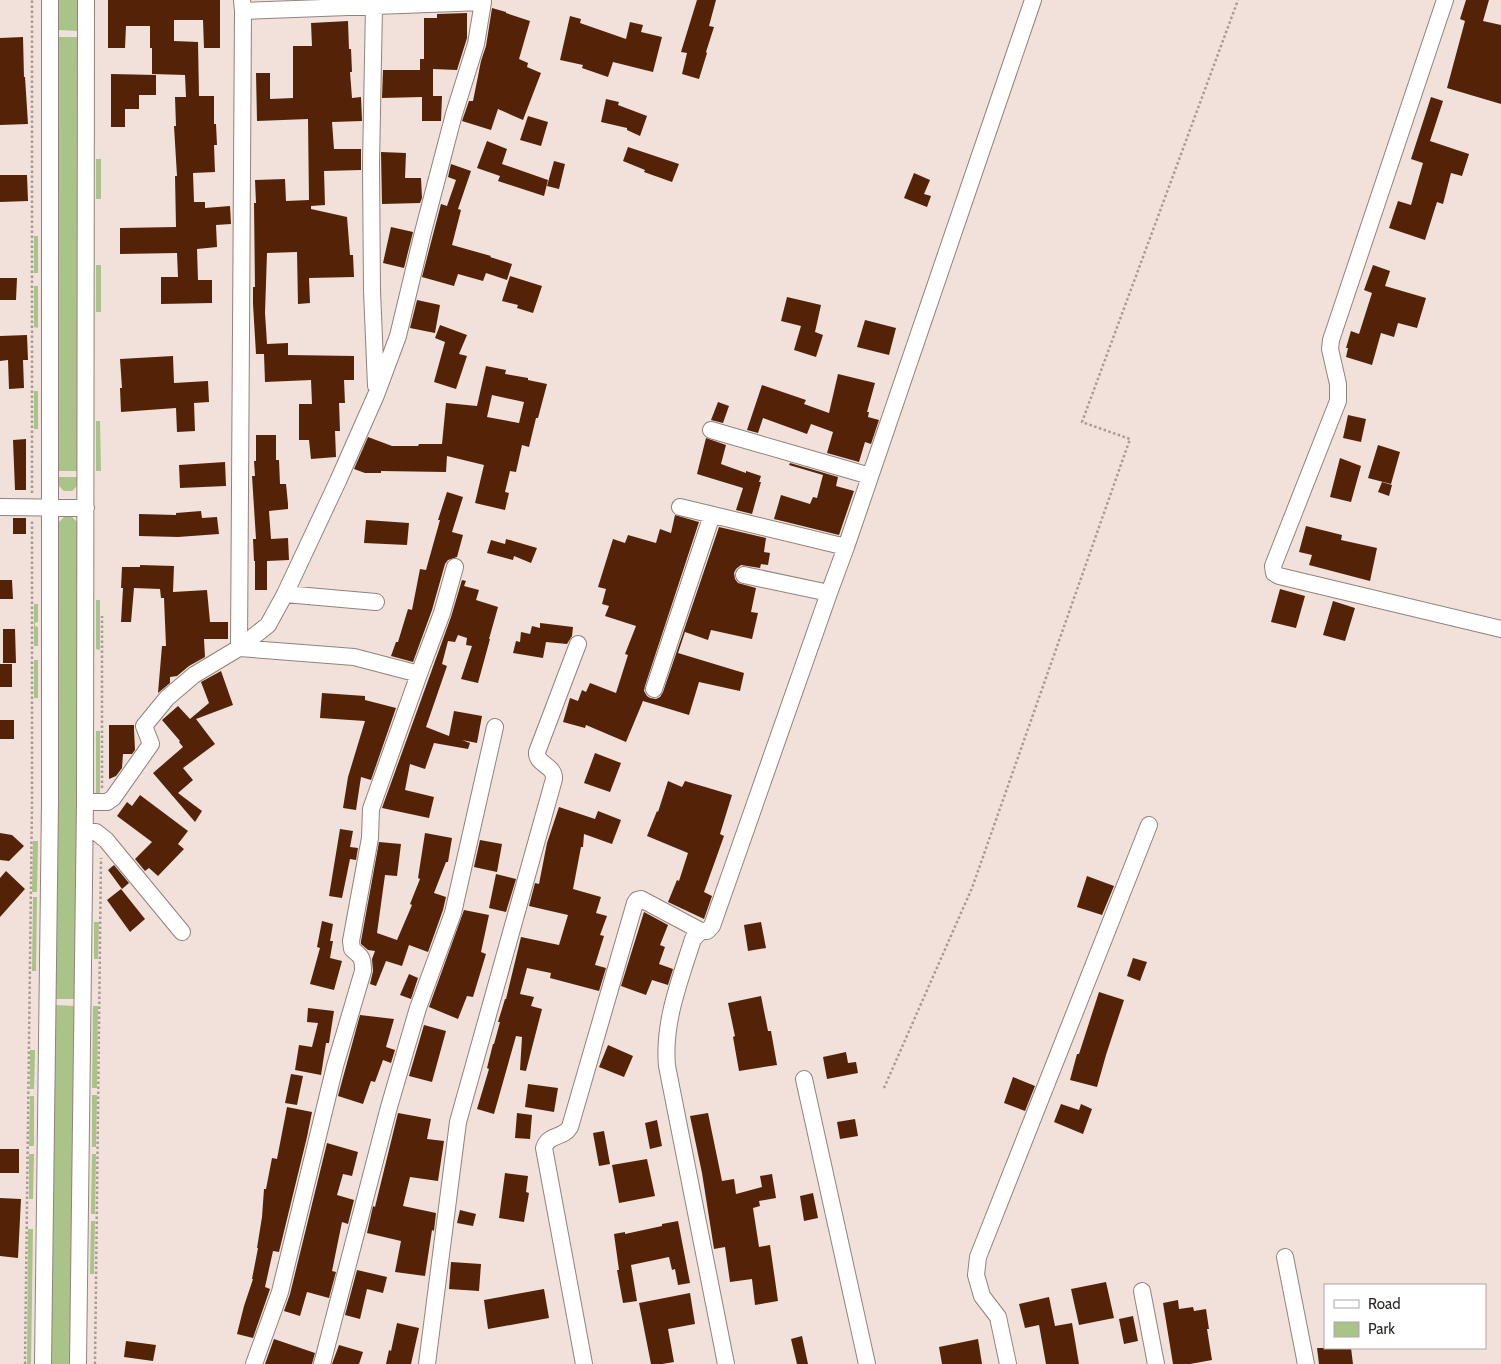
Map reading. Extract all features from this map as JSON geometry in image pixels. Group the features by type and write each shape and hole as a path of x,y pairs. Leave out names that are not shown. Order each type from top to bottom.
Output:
{"street":[{"path":"43,1364 50,802 50,0"},
{"path":"78,1364 85,832 86,0"},
{"path":"584,1364 544,1148 546,1142 553,1137 565,1133 570,1127 635,902 641,899 701,931 707,931 712,926 846,547 1033,0"},
{"path":"1445,0 1331,340 1330,349 1338,384 1338,401 1273,566 1274,573 1279,576 1501,629"},
{"path":"85,802 107,802 113,798 151,744 144,726 161,704 194,675 238,648 268,625 285,594 376,395 398,336 422,232 454,114 476,44 483,2 374,6 242,5 238,648"},
{"path":"374,6 371,164 372,291 376,395"},
{"path":"711,430 870,476"},
{"path":"680,507 846,547"},
{"path":"0,508 86,508"},
{"path":"654,688 712,515"},
{"path":"254,1364 280,1292 335,1066 363,971 361,956 352,949 351,941 370,838 371,808 442,613 455,567"},
{"path":"744,575 829,593"},
{"path":"285,594 376,602"},
{"path":"427,1364 458,1122 554,779 552,770 538,760 537,752 578,644"},
{"path":"238,648 354,657 419,674"},
{"path":"322,1364 397,1080 418,1008 453,913 495,727"},
{"path":"1008,1364 998,1316 982,1296 976,1275 978,1257 1149,825"},
{"path":"85,832 96,832 106,840 182,932"},
{"path":"701,931 692,938 669,1018 665,1050 726,1364"},
{"path":"804,1079 867,1364"},
{"path":"1285,1257 1306,1364"},
{"path":"1142,1290 1156,1364"}],"path":[{"path":"25,1364 32,802 32,0"},
{"path":"884,1088 972,888 1130,438 1082,422 1238,0"}],"green space":[{"path":"58,0 78,0 78,31 58,30"},
{"path":"58,37 78,37 78,471 58,471"},
{"path":"96,159 101,159 101,199 96,199"},
{"path":"34,236 38,236 38,273 34,273"},
{"path":"96,265 101,265 101,312 96,312"},
{"path":"34,286 38,286 38,328 34,327"},
{"path":"34,391 38,391 38,429 34,429"},
{"path":"96,421 100,421 101,471 96,471"},
{"path":"57,477 78,477 78,485 72,491 64,491 58,485"},
{"path":"68,516 78,523 78,802 75,999 55,999 58,523"},
{"path":"96,600 100,600 100,650 96,649"},
{"path":"34,604 38,604 38,622 35,623 35,626 38,627 38,646 34,646"},
{"path":"34,660 38,660 38,698 34,698"},
{"path":"96,731 100,731 100,798 96,799"},
{"path":"33,841 38,841 37,892 32,892"},
{"path":"33,897 37,897 36,971 32,971"},
{"path":"94,922 99,922 98,959 94,959"},
{"path":"55,1005 75,1006 71,1364 50,1364"},
{"path":"93,1006 98,1006 97,1088 92,1088"},
{"path":"30,1050 35,1050 34,1089 30,1089"},
{"path":"92,1095 97,1095 96,1147 92,1147"},
{"path":"30,1096 34,1096 34,1146 29,1146"},
{"path":"29,1154 34,1154 33,1199 29,1199"},
{"path":"92,1154 96,1154 95,1214 91,1214"},
{"path":"91,1221 95,1221 94,1274 90,1274"},
{"path":"28,1229 33,1229 31,1364 27,1364"}],"building":[{"path":"108,0 220,0 220,48 204,48 203,20 174,20 174,41 198,42 199,96 214,96 214,124 216,124 217,145 214,145 215,172 193,173 194,202 205,202 205,208 230,206 231,224 216,225 217,247 197,249 198,280 212,280 212,303 161,304 161,277 178,277 177,253 120,254 120,228 176,227 175,97 186,97 185,75 152,74 150,26 126,26 125,48 108,48"},
{"path":"697,0 716,0 709,26 714,27 699,79 682,74 687,53 681,52"},
{"path":"1466,0 1489,0 1483,21 1501,25 1501,104 1447,88 1465,21 1460,19"},
{"path":"492,8 530,21 519,59 528,63 527,67 541,73 523,120 498,109 491,130 462,121 469,101 473,101 486,46"},
{"path":"467,13 467,38 457,70 433,69 433,96 442,96 441,121 422,121 422,97 382,98 383,70 420,70 420,59 424,59 424,18 437,18 437,14"},
{"path":"570,16 581,19 580,23 626,39 630,22 643,25 641,32 662,37 653,72 613,62 608,77 582,68 583,65 560,60"},
{"path":"348,21 349,49 351,49 352,98 361,97 362,121 332,122 334,149 361,149 361,170 324,171 325,205 311,206 311,209 347,217 350,255 353,255 354,277 309,278 310,303 298,304 297,252 267,253 265,313 267,344 288,343 288,355 354,356 354,380 344,380 345,403 339,403 340,431 335,431 336,457 311,459 309,440 299,440 299,404 312,404 311,380 265,382 264,354 256,354 253,304 253,287 255,287 255,180 285,179 286,201 309,200 308,119 257,121 256,73 270,73 270,99 293,98 293,46 312,46 311,23"},
{"path":"23,37 28,124 0,125 0,38"},
{"path":"111,74 156,75 156,95 139,95 139,109 125,109 125,127 111,127"},
{"path":"1431,97 1443,101 1430,141 1469,154 1462,176 1451,173 1443,204 1437,202 1425,240 1389,228 1398,201 1411,205 1423,163 1411,159"},
{"path":"606,99 619,102 618,105 647,116 640,136 627,130 627,128 601,122"},
{"path":"528,116 548,122 541,146 520,140"},
{"path":"487,141 507,149 502,164 548,180 544,196 498,181 500,176 477,168"},
{"path":"628,147 679,164 672,182 644,172 645,170 623,161"},
{"path":"381,152 406,153 405,178 421,178 422,198 420,203 382,204"},
{"path":"554,161 565,164 559,189 547,186"},
{"path":"451,164 471,171 458,209 461,210 452,245 512,264 507,280 486,273 483,281 458,274 454,286 422,277 441,204 447,206 456,180 448,177"},
{"path":"914,173 930,180 924,194 931,196 927,207 904,198"},
{"path":"0,175 27,175 28,201 0,202"},
{"path":"391,227 413,232 404,268 383,263"},
{"path":"1373,265 1390,271 1385,286 1426,298 1417,328 1398,323 1394,337 1381,333 1372,365 1346,357 1348,348 1346,348 1351,331 1359,334 1372,293 1364,290"},
{"path":"510,276 542,286 533,313 517,308 518,305 502,301"},
{"path":"0,278 17,278 16,300 0,300"},
{"path":"787,297 821,305 815,332 823,335 816,357 794,350 801,326 781,321"},
{"path":"417,300 440,305 435,333 410,328"},
{"path":"865,320 896,328 889,355 857,347"},
{"path":"440,325 467,335 459,354 467,356 456,389 434,382 445,342 435,338"},
{"path":"27,335 28,360 23,360 24,388 9,389 8,360 0,361 0,336"},
{"path":"173,356 174,383 208,381 209,402 194,403 195,431 177,432 176,408 121,412 120,359"},
{"path":"486,366 506,370 505,374 547,384 529,447 522,445 516,472 510,471 505,492 509,493 505,510 475,503 484,465 447,456 446,472 381,471 381,473 365,473 354,469 368,437 392,446 442,444 446,403 477,406","holes":["492,395 524,402 519,423 487,417"]},
{"path":"838,374 875,383 867,412 869,412 868,417 879,420 871,444 865,442 859,462 827,453 833,432 811,424 807,434 763,418 758,433 747,430 762,385 806,400 804,404 829,413"},
{"path":"718,402 729,406 723,423 711,420"},
{"path":"1348,415 1366,419 1361,442 1343,438"},
{"path":"256,435 276,435 276,460 279,460 280,484 286,484 288,504 288,509 269,511 271,539 288,538 289,560 267,561 267,590 255,590 253,539 256,539 252,476 255,476"},
{"path":"706,438 726,445 721,464 761,476 752,514 736,510 743,488 697,474"},
{"path":"26,439 26,490 15,490 13,440"},
{"path":"1378,445 1400,452 1391,484 1368,478"},
{"path":"1340,458 1361,466 1351,502 1330,497"},
{"path":"225,462 226,486 180,488 179,465"},
{"path":"790,463 838,477 836,486 854,491 839,535 774,519 781,495 810,504 813,497 817,498 823,475 789,465"},
{"path":"1382,482 1392,485 1389,496 1378,492"},
{"path":"447,492 463,497 452,532 463,535 457,557 448,560 445,564 432,610 413,662 391,656 396,642 398,642 408,609 412,610 420,569 426,570"},
{"path":"201,511 202,518 217,517 219,534 178,537 139,536 139,514 176,515 176,513"},
{"path":"675,515 699,522 644,691 650,698 656,699 663,692 719,527 766,538 764,552 770,553 768,565 761,564 760,568 741,565 734,573 738,583 756,588 751,612 758,613 752,639 711,630 708,640 685,632 678,653 744,673 740,691 699,682 689,715 643,701 626,742 586,725 585,728 563,722 570,698 578,701 582,690 586,692 590,683 616,693 628,655 625,654 636,626 605,616 609,606 602,604 606,589 598,587 613,539 625,543 628,535 656,543 660,529 671,533"},
{"path":"13,518 26,518 26,534 13,534"},
{"path":"366,520 409,523 407,545 364,543"},
{"path":"1306,526 1342,535 1341,540 1377,548 1370,581 1309,565 1312,555 1299,552"},
{"path":"506,539 537,548 531,563 514,556 513,560 487,553 491,540 505,544"},
{"path":"140,565 174,566 173,592 207,590 210,622 228,622 228,639 204,639 205,657 189,666 177,676 170,677 170,683 158,693 162,646 166,646 164,598 161,598 160,589 134,588 131,622 121,622 122,567 140,567"},
{"path":"0,580 12,580 13,599 0,599"},
{"path":"462,580 466,581 464,586 479,590 476,600 498,607 478,683 461,679 472,646 466,645 467,638 458,635 455,642 448,641 442,664 447,666 426,727 449,736 454,711 482,716 477,743 462,740 470,743 468,749 434,743 425,769 410,764 405,790 434,797 429,818 382,808 451,617"},
{"path":"1280,589 1305,596 1296,628 1271,622"},
{"path":"1333,601 1355,608 1345,641 1323,635"},
{"path":"540,623 573,627 572,636 567,644 546,642 543,658 513,653 516,641 520,642 521,632 530,634 532,626 540,628"},
{"path":"3,629 15,629 16,663 3,663"},
{"path":"0,664 12,664 12,687 0,687"},
{"path":"221,671 233,705 196,719 215,744 183,768 193,780 178,793 202,811 195,822 153,773 183,747 162,720 178,706 190,719 209,703 201,682"},
{"path":"322,693 365,696 365,700 396,708 371,780 361,777 356,810 343,808 348,777 365,721 320,718"},
{"path":"0,720 14,720 14,739 0,739"},
{"path":"109,725 134,725 135,750 132,754 123,754 122,768 116,776 109,779"},
{"path":"595,753 621,763 610,792 584,783"},
{"path":"668,781 682,787 685,781 732,795 720,834 724,836 704,892 712,896 704,919 668,902 677,880 679,881 688,853 647,836 658,812"},
{"path":"140,795 188,831 178,844 184,849 158,876 149,868 145,871 135,859 152,842 117,816 127,802 132,806"},
{"path":"559,807 595,819 598,811 621,820 612,844 584,834 583,847 581,847 573,889 601,897 596,913 607,916 600,935 604,936 595,965 606,968 599,991 550,978 551,973 527,968 520,994 534,997 531,1006 542,1009 526,1071 520,1070 522,1037 516,1036 494,1114 477,1109 489,1069 487,1068 500,1022 498,1022 506,999 521,937 559,945 568,915 529,906 535,883 539,884 547,843"},
{"path":"340,829 353,831 350,847 358,848 356,860 350,859 342,898 329,896"},
{"path":"0,833 12,835 24,846 9,861 0,860"},
{"path":"425,833 452,838 448,862 446,862 434,893 446,897 428,952 409,945 402,966 386,961 376,986 370,984 373,971 372,959 375,951 368,950 361,944 361,941 379,842 401,844 397,876 385,875 377,933 397,940 412,905 410,904 420,879 418,878"},
{"path":"480,840 502,844 497,872 474,867"},
{"path":"114,865 129,883 122,889 108,870"},
{"path":"6,871 25,889 0,917 0,878"},
{"path":"496,874 516,879 506,912 489,908"},
{"path":"1087,876 1114,886 1102,915 1077,907"},
{"path":"121,889 145,919 130,932 107,900"},
{"path":"464,910 489,915 481,952 486,954 473,997 467,996 458,1019 429,1007"},
{"path":"644,912 668,925 660,945 665,947 659,964 673,969 668,985 652,980 646,995 621,986"},
{"path":"322,921 333,924 330,958 342,961 334,990 310,984 320,948 317,947"},
{"path":"761,922 766,948 748,951 744,925"},
{"path":"1133,958 1147,962 1140,981 1127,976"},
{"path":"409,974 418,978 411,999 400,995"},
{"path":"1099,992 1124,1000 1097,1087 1070,1080"},
{"path":"761,996 768,1031 771,1031 777,1065 739,1071 733,1037 735,1036 728,1003"},
{"path":"308,1008 334,1011 321,1075 295,1070 299,1045 312,1047 318,1023 307,1022"},
{"path":"360,1015 394,1019 386,1047 395,1050 391,1063 383,1060 375,1082 371,1081 363,1104 338,1096"},
{"path":"424,1025 446,1031 432,1082 409,1076"},
{"path":"608,1045 633,1056 624,1077 599,1067"},
{"path":"846,1052 848,1063 856,1062 858,1073 827,1079 823,1057"},
{"path":"291,1074 303,1076 297,1105 285,1103"},
{"path":"1013,1077 1035,1086 1025,1111 1004,1103"},
{"path":"528,1084 558,1088 554,1112 525,1107"},
{"path":"1061,1104 1079,1110 1081,1104 1092,1109 1083,1134 1054,1122"},
{"path":"287,1107 312,1112 279,1252 273,1251 265,1287 270,1289 253,1338 237,1334 253,1279 264,1189 266,1189 272,1158 277,1159"},
{"path":"398,1113 431,1119 427,1139 444,1141 438,1181 410,1177 403,1206 436,1213 425,1276 395,1272 401,1241 367,1233"},
{"path":"517,1113 532,1115 530,1139 515,1138"},
{"path":"708,1113 722,1181 734,1179 736,1194 762,1187 760,1176 772,1174 776,1198 759,1201 760,1206 753,1208 759,1247 770,1245 778,1301 755,1305 752,1279 730,1282 725,1247 714,1249 702,1173 690,1116"},
{"path":"855,1119 858,1136 840,1139 837,1122"},
{"path":"657,1120 662,1146 650,1149 645,1123"},
{"path":"604,1131 610,1164 599,1166 593,1133"},
{"path":"327,1143 358,1152 352,1176 343,1174 337,1195 354,1200 348,1224 342,1222 332,1271 336,1272 329,1298 307,1292 300,1316 284,1311 290,1294"},
{"path":"0,1149 19,1149 19,1173 0,1173"},
{"path":"647,1159 655,1196 619,1203 612,1165"},
{"path":"505,1173 528,1176 526,1192 529,1193 524,1222 499,1218"},
{"path":"813,1193 818,1218 804,1221 800,1196"},
{"path":"0,1198 21,1199 18,1258 0,1256"},
{"path":"460,1210 476,1214 473,1226 457,1223"},
{"path":"678,1221 690,1283 678,1285 675,1269 672,1270 669,1257 631,1265 637,1301 623,1303 617,1270 619,1270 614,1234 625,1232 625,1234"},
{"path":"451,1262 481,1264 479,1291 449,1289"},
{"path":"357,1270 387,1277 383,1293 367,1289 360,1319 345,1315"},
{"path":"1106,1282 1114,1318 1079,1325 1071,1289"},
{"path":"544,1289 549,1318 488,1329 484,1300"},
{"path":"690,1293 695,1324 668,1329 674,1362 651,1364 639,1303"},
{"path":"1049,1297 1055,1326 1072,1323 1079,1364 1046,1364 1039,1325 1025,1328 1019,1304"},
{"path":"1178,1300 1179,1309 1193,1307 1194,1311 1206,1309 1212,1360 1190,1364 1173,1364 1163,1303"},
{"path":"1133,1316 1138,1341 1124,1344 1119,1319"},
{"path":"397,1323 419,1328 411,1364 386,1364"},
{"path":"802,1336 808,1364 797,1364 791,1339"},
{"path":"274,1339 315,1353 312,1364 265,1364"},
{"path":"978,1339 982,1364 942,1364 939,1347"},
{"path":"126,1341 156,1345 153,1361 124,1357"},
{"path":"339,1345 363,1352 359,1364 332,1364"},
{"path":"1317,1348 1351,1349 1353,1364 1319,1364"}]}
